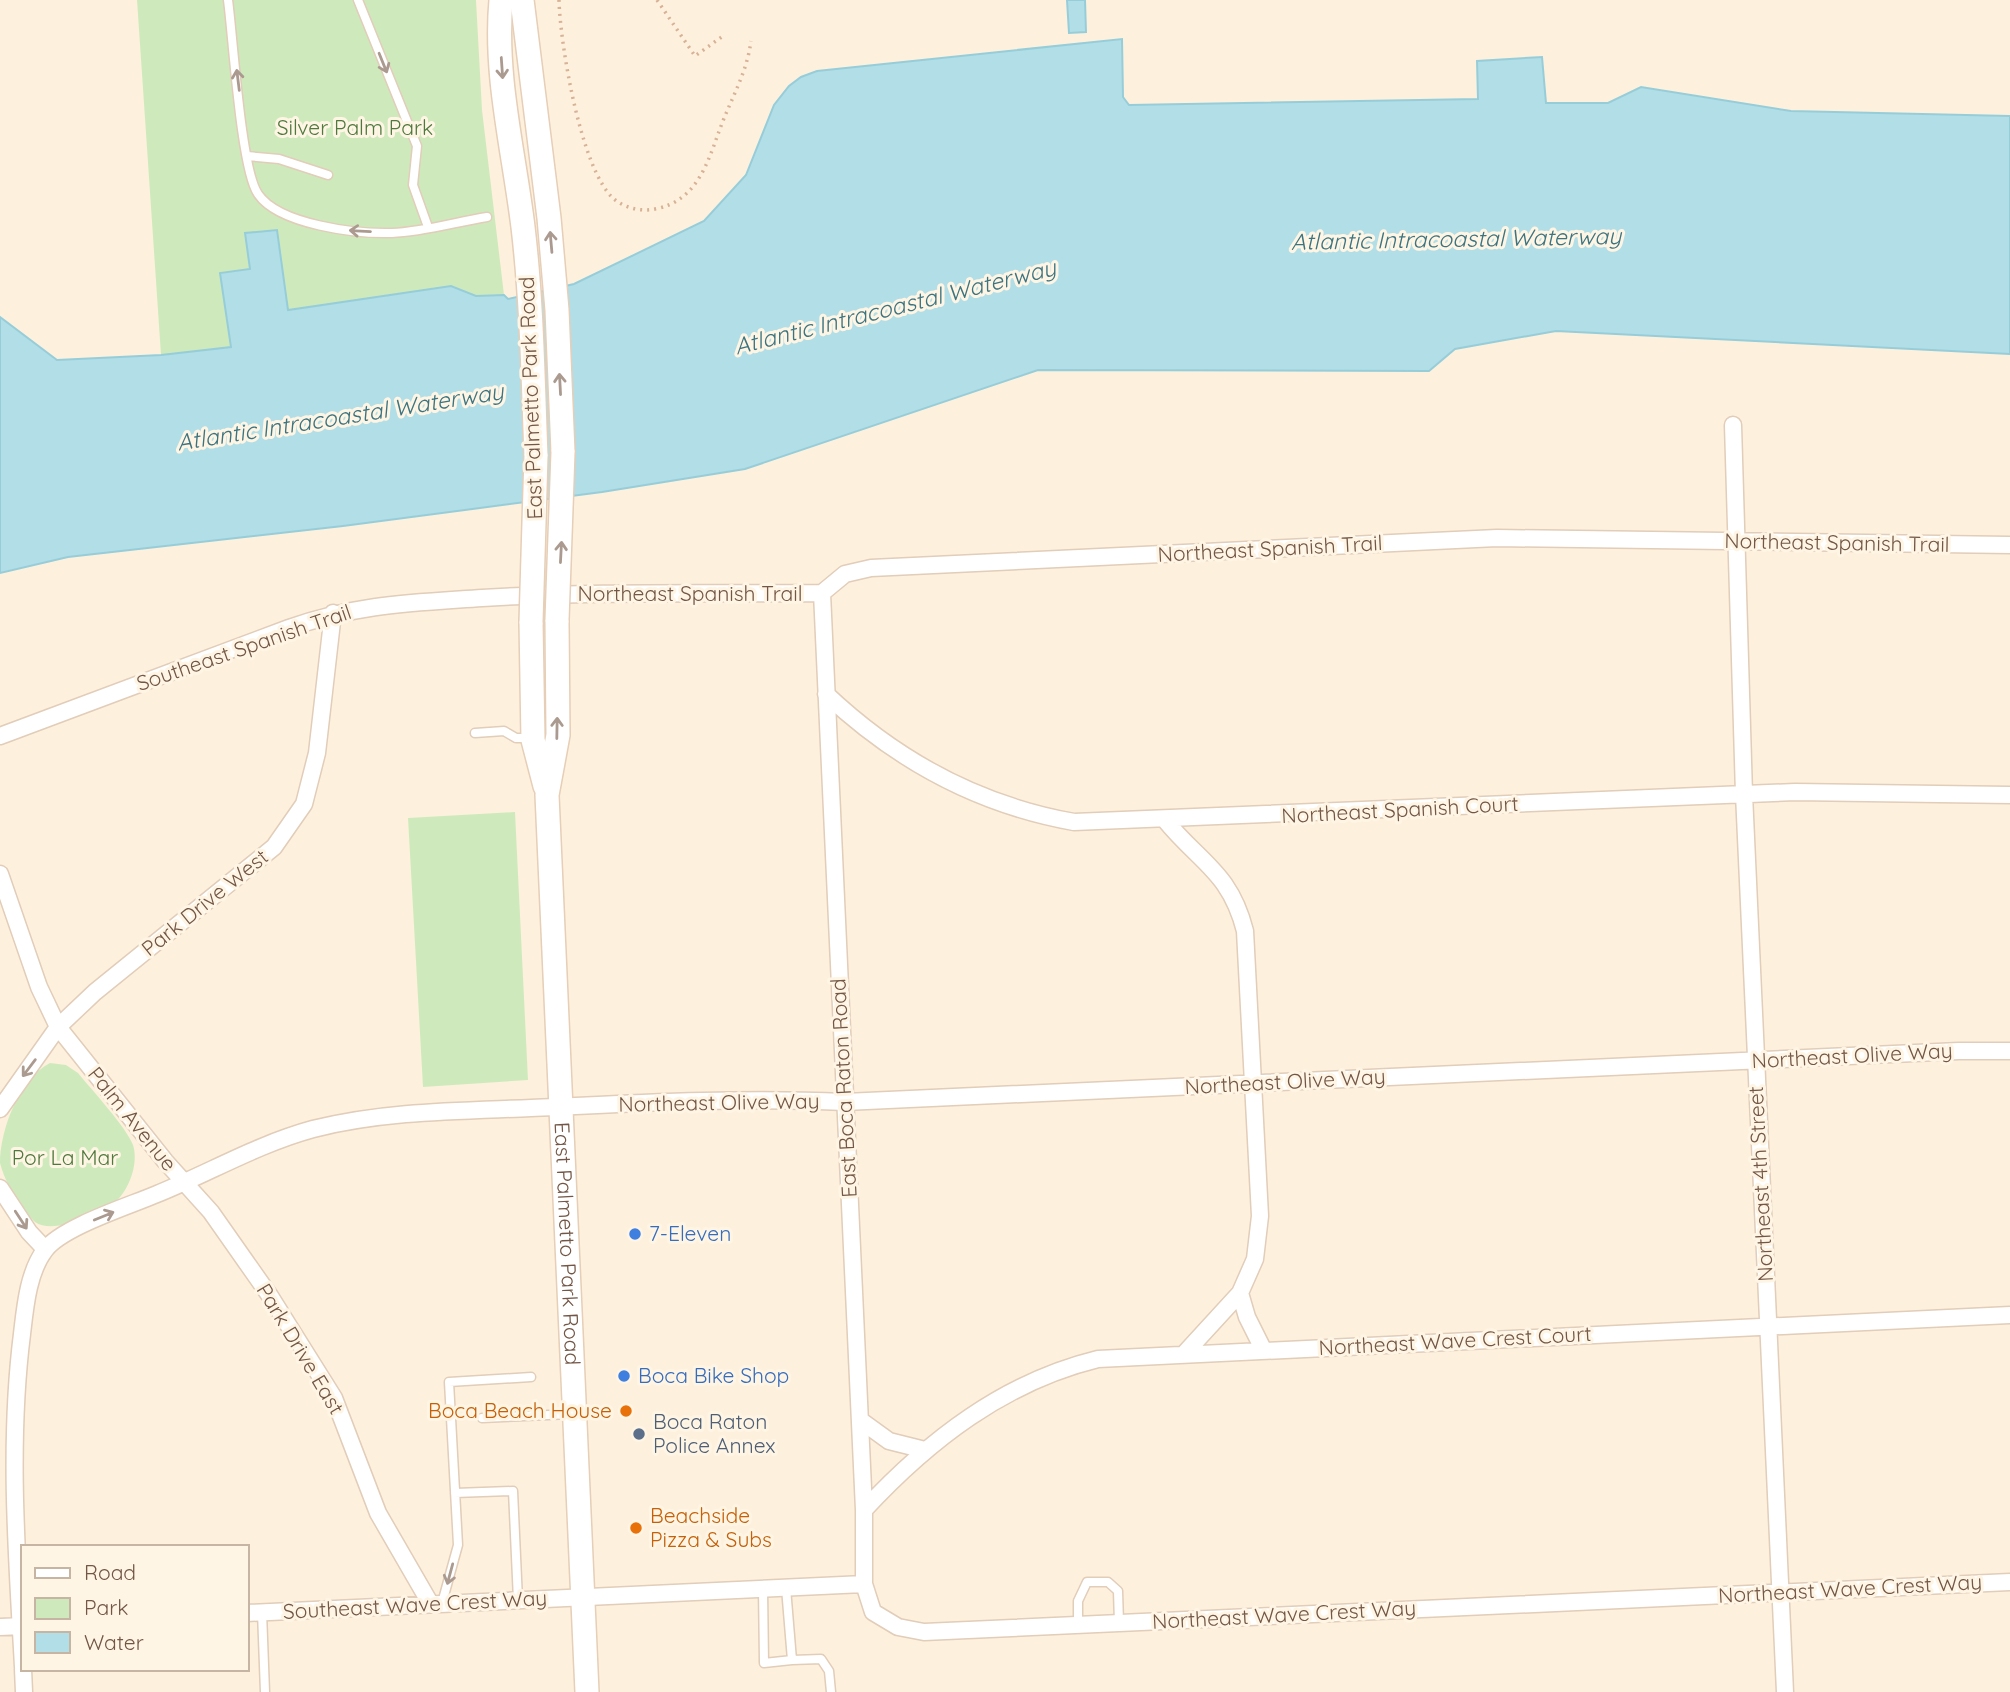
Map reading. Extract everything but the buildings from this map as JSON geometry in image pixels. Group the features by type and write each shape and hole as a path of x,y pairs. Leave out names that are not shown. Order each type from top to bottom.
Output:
{"main road":[{"name":"East Palmetto Park Road","path":"501,0 499,26 503,78 527,269 537,456 531,622 533,737 547,795 587,1692"},
{"name":"East Palmetto Park Road","path":"522,0 556,296 563,452 557,620 558,735 547,795"}],"street":[{"name":"Northeast 4th Street","path":"1733,425 1744,794 1785,1692"},
{"name":"Northeast Spanish Trail","path":"538,595 822,593 845,575 871,568 1497,538 2010,545"},
{"name":"East Boca Raton Road","path":"822,593 864,1510 864,1584"},
{"name":"Southeast Spanish Trail","path":"0,736 333,612 370,606 538,595"},
{"name":"Park Drive West","path":"0,1109 58,1027 95,992 274,847 304,804 317,753 333,612"},
{"name":"Northeast Spanish Court","path":"826,694 885,744 967,791 1012,808 1074,822 1795,792 2010,794"},
{"path":"1165,820 1183,842 1212,865 1224,880 1241,913 1247,950 1254,1083 1259,1241 1255,1259 1240,1293 1185,1353"},
{"name":"Palm Avenue","path":"0,874 39,986 58,1027 184,1183 98,1218 45,1249"},
{"name":"Northeast Olive Way","path":"184,1183 284,1138 347,1122 393,1115 740,1098 845,1102 1959,1051 2010,1051"},
{"name":"Park Drive East","path":"184,1183 211,1212 270,1296 334,1398 378,1513 436,1603"},
{"path":"0,1188 29,1232 45,1249 32,1278 24,1313 14,1422 21,1600"},
{"path":"1240,1293 1247,1317 1263,1349"},
{"name":"Northeast Wave Crest Court","path":"864,1510 925,1450 976,1412 1057,1371 1098,1359 2010,1315"},
{"path":"860,1420 889,1441 925,1450"},
{"name":"Northeast Wave Crest Way","path":"864,1584 873,1612 898,1627 924,1632 2010,1582"},
{"path":"583,1597 864,1584"},
{"name":"Southeast Wave Crest Way","path":"254,1613 583,1597"},
{"path":"0,1627 21,1626"},
{"path":"23,1671 24,1692"}],"lane":[{"path":"229,0 247,156 258,194 279,213 341,230 394,233 487,217"},
{"path":"358,0 417,146 413,185 428,227"},
{"path":"247,156 279,159 328,175"},
{"path":"475,733 504,731 516,738 533,737"},
{"path":"436,1603 458,1545 454,1419 449,1382 531,1377"},
{"path":"482,1418 574,1414"},
{"path":"455,1493 513,1491 518,1600"},
{"path":"1078,1625 1078,1601 1087,1582 1108,1582 1118,1591 1119,1623"},
{"path":"786,1588 792,1660"},
{"path":"763,1590 764,1663 821,1659 829,1671 831,1692"},
{"path":"254,1613 265,1692"}],"path":[{"path":"559,0 560,31 582,135 612,197 632,208 658,209 685,195 700,179 748,63 751,40"},
{"path":"657,0 695,56 723,36"}],"green space":[{"name":"Silver Palm Park","path":"137,0 476,0 482,110 504,295 476,296 451,286 288,310 277,230 246,233 250,269 220,273 231,347 161,355"},
{"path":"515,812 528,1080 423,1087 408,818"},
{"name":"Por La Mar","path":"50,1063 66,1065 78,1073 124,1129 135,1152 134,1168 128,1184 114,1203 87,1218 53,1226 43,1225 31,1218 9,1185 0,1163 8,1120 21,1092 39,1070"}],"water":[{"path":"1067,0 1085,0 1086,32 1069,33"},
{"name":"Atlantic Intracoastal Waterway","path":"1122,39 1123,97 1129,105 1478,99 1477,61 1542,57 1546,103 1608,103 1641,87 1791,111 2010,116 2010,354 1556,331 1455,349 1429,371 1038,370 745,469 602,492 343,526 68,557 0,573 0,317 57,360 161,355 231,347 220,273 250,269 245,233 277,230 288,310 451,286 476,296 504,295 508,299 574,284 704,221 746,175 774,105 789,86 801,77 817,71"}],"place":[{"name":"7-Eleven","path":"635,1234"},
{"name":"Boca Bike Shop","path":"624,1376"},
{"name":"Boca Beach House","path":"626,1411"},
{"name":"Boca Raton Police Annex","path":"639,1434"},
{"name":"Beachside Pizza & Subs","path":"636,1528"}]}
